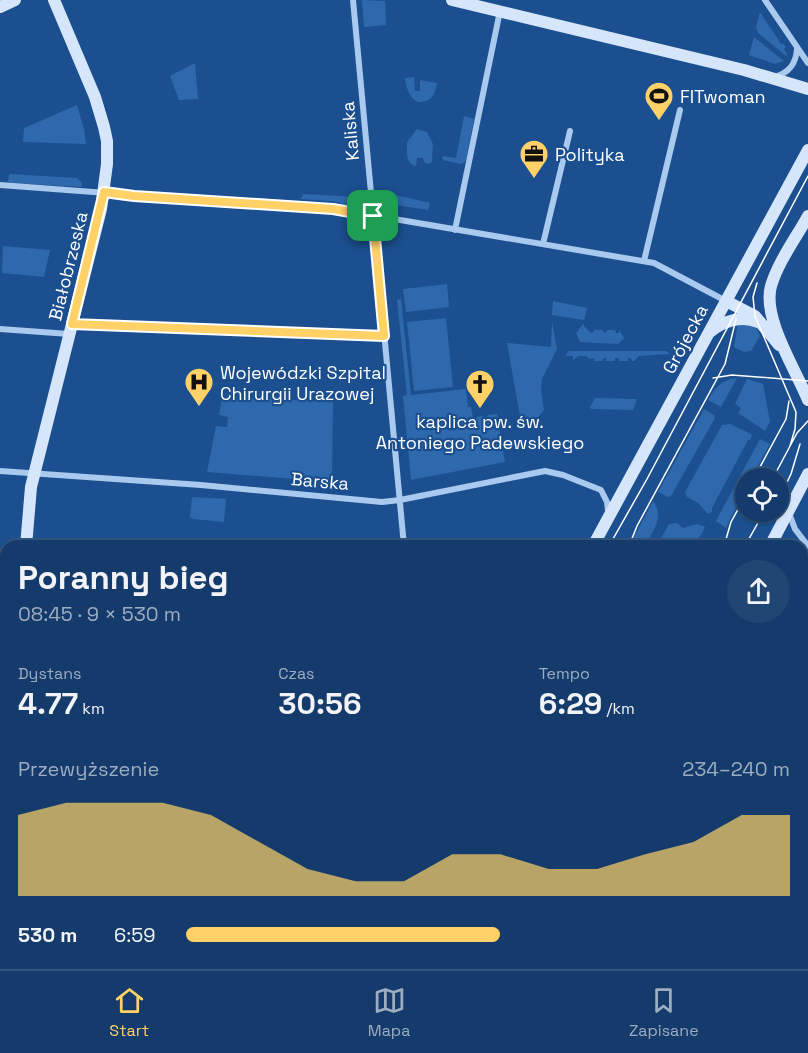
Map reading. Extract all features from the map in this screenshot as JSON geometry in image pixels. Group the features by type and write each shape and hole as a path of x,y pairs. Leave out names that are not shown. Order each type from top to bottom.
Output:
{"main road":[{"path":"0,7 15,0"},
{"name":"Białobrzeska","path":"26,540 30,494 104,192 107,164 107,141 95,97 54,0"},
{"path":"452,0 808,89"},
{"name":"Grójecka","path":"596,540 808,150"},
{"path":"808,216 776,275 770,294 771,315 808,400"},
{"path":"726,301 755,316 786,353"},
{"path":"708,334 722,323 743,319 757,321 766,329"},
{"path":"796,374 808,385"},
{"path":"789,510 808,474"},
{"path":"773,540 783,522"}],"street":[{"name":"Kaliska","path":"353,0 403,540"},
{"path":"765,0 808,63"},
{"path":"455,230 500,11"},
{"path":"770,78 780,75 793,65 797,58 797,49"},
{"path":"645,261 680,110"},
{"path":"543,244 570,131"},
{"path":"0,185 333,209 645,261 658,265 726,301"},
{"path":"0,329 384,336"},
{"name":"Barska","path":"0,471 201,485 382,502 545,471 563,475 601,490 607,502 608,518"},
{"path":"789,510 795,528 803,540"}],"shaded area":[{"path":"362,0 385,1 386,25 364,27"},
{"path":"760,12 781,44 783,43 786,47 784,49 786,56 758,33 756,27"},
{"path":"754,37 784,61 775,64 749,55"},
{"path":"195,63 198,99 179,100 170,76"},
{"path":"414,77 415,91 420,91 420,80 437,83 430,99 418,102 410,95 405,78"},
{"path":"77,105 86,144 23,142 24,128"},
{"path":"464,116 474,119 466,161 461,164 443,160 442,156 456,158"},
{"path":"417,129 427,132 433,144 432,162 429,164 424,162 423,158 417,158 416,166 408,160 407,142"},
{"path":"9,174 77,178 82,183 82,187 10,183 8,182"},
{"path":"303,194 357,197 356,208 345,207 339,202 301,199"},
{"path":"391,194 430,203 428,210 389,204 383,200 383,195"},
{"path":"3,246 50,250 44,277 2,273"},
{"path":"447,284 449,307 406,312 403,289"},
{"path":"401,299 411,395 466,389 468,407 471,407 473,418 482,416 485,419 488,415 497,414 505,462 411,480 403,396 407,395 397,300"},
{"path":"553,301 587,308 584,320 552,315"},
{"path":"446,318 453,387 414,391 407,322"},
{"path":"552,321 557,349 542,379 544,410 538,417 521,422 507,343 551,347"},
{"path":"584,323 591,333 594,330 603,330 606,333 607,330 615,330 619,333 619,330 624,338 618,344 580,342 576,333"},
{"path":"738,323 755,325 760,336 751,351 744,352 734,347"},
{"path":"569,351 666,351 670,354 639,356 634,361 631,358 628,358 628,361 619,361 619,358 615,358 615,361 606,361 606,358 603,358 603,361 594,361 594,358 589,359 586,356 579,356 573,360 573,356 565,356"},
{"path":"737,378 721,407 708,400 720,385 727,380"},
{"path":"747,379 763,384 770,422 765,431 738,413 741,408 735,404"},
{"path":"244,390 248,391 248,398 333,402 332,482 207,472 216,426 227,427 228,417 219,415 222,397 243,398"},
{"path":"595,398 637,399 633,410 591,409"},
{"path":"704,409 715,418 671,496 668,497 658,492"},
{"path":"730,424 752,436 712,508 712,512 708,514 698,503 687,497 685,492 722,425"},
{"path":"760,439 770,444 757,468 744,468"},
{"path":"735,486 735,510 726,528 716,521"},
{"path":"192,497 226,499 224,522 190,517"},
{"path":"653,501 658,513 654,529 648,540 633,540"},
{"path":"677,523 683,528 697,524 705,527 697,540 660,540 669,524"}],"tram line":[{"path":"612,540 808,176"},
{"path":"757,283 753,297 755,316 796,412 795,429 790,446"},
{"path":"631,540 725,364 736,319"},
{"path":"713,378 732,375 808,381"},
{"path":"759,468 786,419 789,401"},
{"path":"778,468 797,433 808,421"},
{"path":"789,478 800,444"},
{"path":"726,540 735,515"},
{"path":"748,540 758,522"}],"place":[{"name":"FITwoman","path":"659,122"},
{"name":"Polityka","path":"534,180"},
{"name":"Wojewódzki Szpital Chirurgii Urazowej","path":"199,408"},
{"name":"kaplica pw. św. Antoniego Padewskiego","path":"480,410"}],"route":[{"path":"104,192 333,209 373,216 384,336 72,324 104,192"}]}
